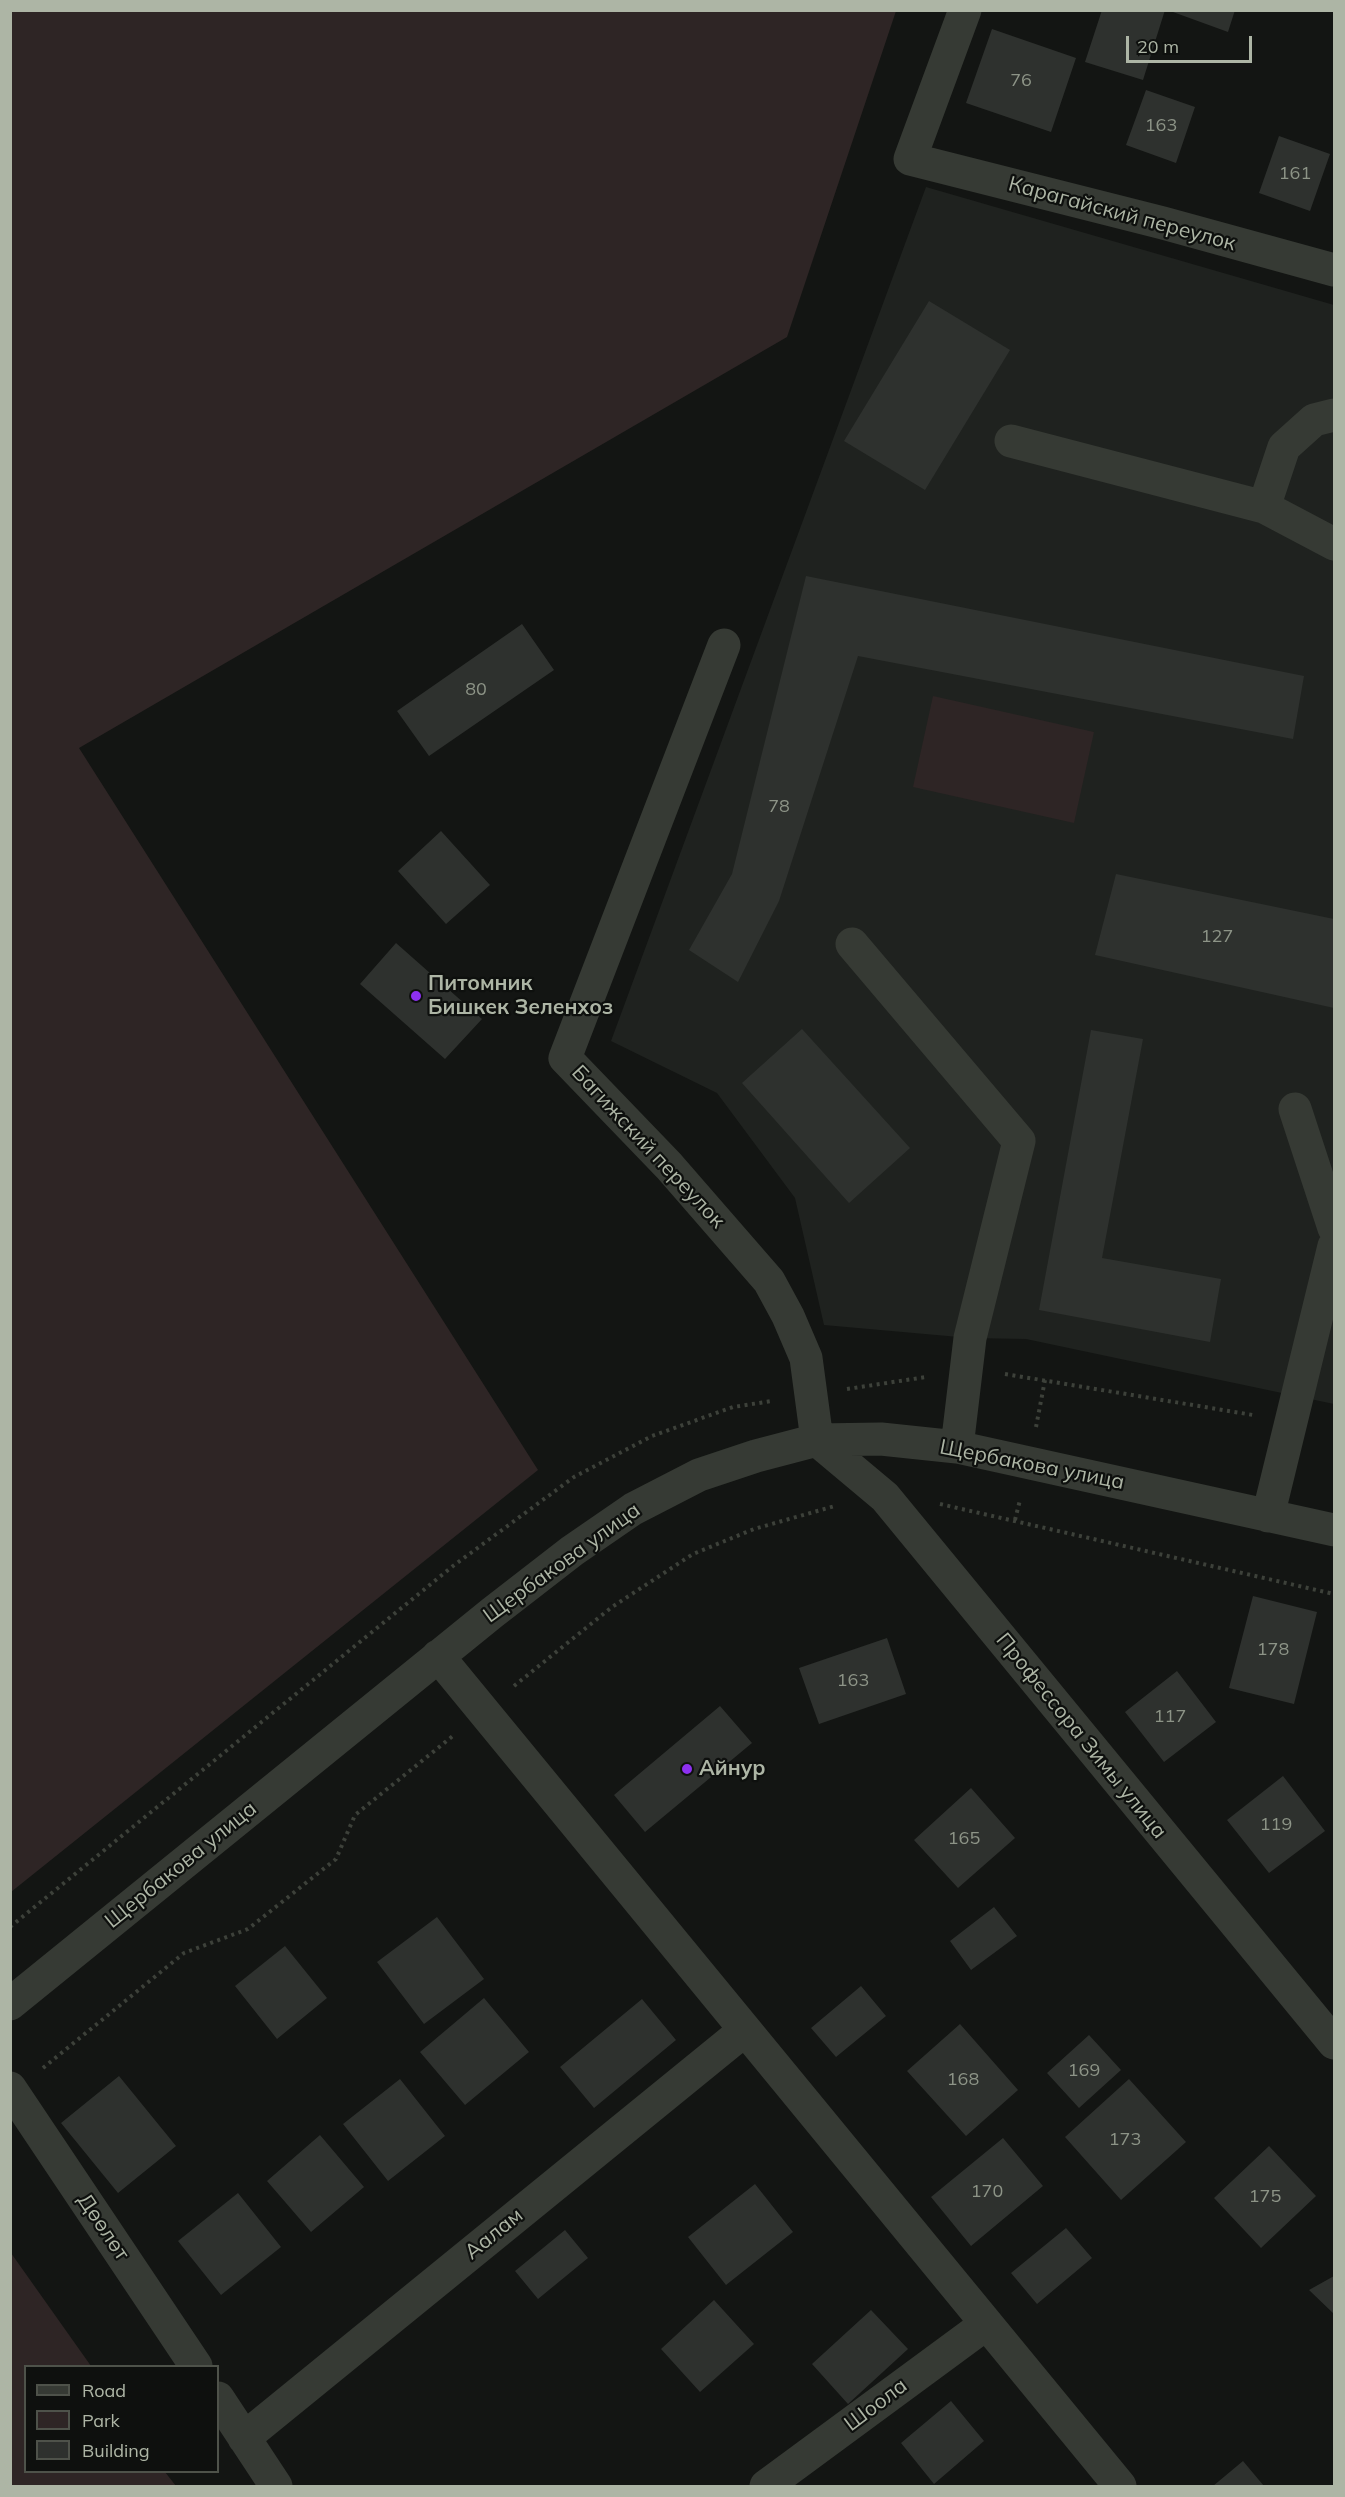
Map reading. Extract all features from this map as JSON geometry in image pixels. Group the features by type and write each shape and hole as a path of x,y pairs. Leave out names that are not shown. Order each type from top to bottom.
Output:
{"street":[{"name":"Карагайский переулок","path":"965,10 910,159 1163,223 1335,270"},
{"path":"1264,507 1284,447 1314,420 1335,415"},
{"path":"1011,441 1264,507 1335,544"},
{"name":"Багижский переулок","path":"724,645 565,1058 669,1166 769,1281 788,1316 806,1358 817,1440"},
{"path":"852,944 1019,1141 970,1338 957,1447"},
{"path":"1295,1109 1335,1228"},
{"path":"1268,1516 1335,1246"},
{"name":"Щербакова улица","path":"10,2004 438,1656 572,1551 633,1509 699,1475 756,1456 817,1440 881,1439 957,1447 1335,1530"},
{"name":"Профессора Зимы улица","path":"817,1440 885,1497 1335,2043"},
{"path":"438,1656 1119,2487"},
{"name":"Аалам","path":"244,2438 745,2030"},
{"name":"Дөөлөт","path":"12,2090 195,2365"},
{"name":"Шоола","path":"766,2487 986,2324"},
{"path":"219,2400 276,2487"}],"path":[{"path":"999,1373 1264,1417"},
{"path":"843,1390 930,1377"},
{"path":"1034,1432 1045,1380"},
{"path":"10,1927 453,1566 574,1477 652,1436 733,1407 779,1400"},
{"path":"12,2090 184,1953 248,1929 336,1859 355,1815 612,1607 693,1554 754,1529 818,1509 885,1497 949,1505 1335,1594"},
{"path":"1015,1520 1020,1497"}],"shaded area":[{"path":"926,187 1334,305 1334,1404 1026,1339 970,1338 824,1325 795,1198 717,1093 611,1041"}],"green space":[{"path":"11,10 896,11 787,337 79,748 538,1470 11,1892"},
{"path":"933,696 1094,732 1074,823 913,787"},
{"path":"11,2253 90,2365 24,2365 24,2473 166,2473 176,2486 11,2486"}],"building":[{"path":"1102,10 1165,10 1143,80 1085,62"},
{"path":"1174,10 1235,10 1228,32 1173,12"},
{"path":"992,29 1076,58 1051,132 966,103"},
{"path":"1146,90 1195,107 1176,163 1126,145"},
{"path":"1279,136 1330,154 1310,211 1259,193"},
{"path":"929,301 1010,350 925,490 844,441"},
{"path":"806,576 1304,676 1293,739 858,656 779,901 738,982 689,950 732,874"},
{"path":"522,624 554,670 429,756 397,711"},
{"path":"441,831 490,885 446,924 398,871"},
{"path":"1116,874 1334,919 1334,1008 1095,955"},
{"path":"396,943 482,1019 445,1059 360,984"},
{"path":"802,1029 910,1148 849,1203 742,1083"},
{"path":"1091,1030 1143,1039 1102,1258 1221,1279 1210,1342 1039,1310"},
{"path":"1253,1596 1317,1612 1294,1704 1229,1688"},
{"path":"887,1638 906,1694 819,1724 799,1668"},
{"path":"1177,1671 1216,1722 1164,1762 1125,1712"},
{"path":"720,1706 752,1743 645,1832 614,1795"},
{"path":"1283,1776 1325,1831 1269,1873 1227,1820"},
{"path":"971,1788 1015,1838 958,1888 914,1840"},
{"path":"994,1907 1017,1936 971,1970 950,1941"},
{"path":"437,1917 484,1979 424,2024 377,1962"},
{"path":"285,1946 327,1998 277,2039 235,1986"},
{"path":"861,1986 886,2016 836,2057 811,2028"},
{"path":"484,1998 529,2052 465,2105 420,2052"},
{"path":"642,1999 676,2040 594,2108 560,2067"},
{"path":"960,2024 1018,2090 966,2136 907,2071"},
{"path":"1089,2035 1121,2070 1079,2108 1047,2073"},
{"path":"119,2076 176,2146 118,2193 61,2123"},
{"path":"400,2079 445,2136 388,2181 343,2124"},
{"path":"1129,2079 1186,2142 1121,2200 1065,2137"},
{"path":"320,2135 364,2187 311,2232 267,2181"},
{"path":"1003,2138 1043,2186 971,2246 931,2197"},
{"path":"1269,2146 1316,2196 1261,2248 1214,2198"},
{"path":"755,2184 793,2232 726,2285 688,2237"},
{"path":"238,2193 281,2247 221,2295 178,2241"},
{"path":"1066,2228 1092,2258 1037,2304 1011,2273"},
{"path":"565,2230 588,2258 538,2299 515,2271"},
{"path":"1334,2276 1334,2314 1309,2290"},
{"path":"714,2300 754,2344 700,2392 661,2349"},
{"path":"871,2310 908,2349 848,2404 812,2364"},
{"path":"951,2401 984,2441 934,2484 901,2443"},
{"path":"1243,2461 1264,2486 1213,2486"}],"place":[{"name":"Питомник Бишкек Зеленхоз","path":"416,996"},
{"name":"Айнур","path":"687,1769"}]}
